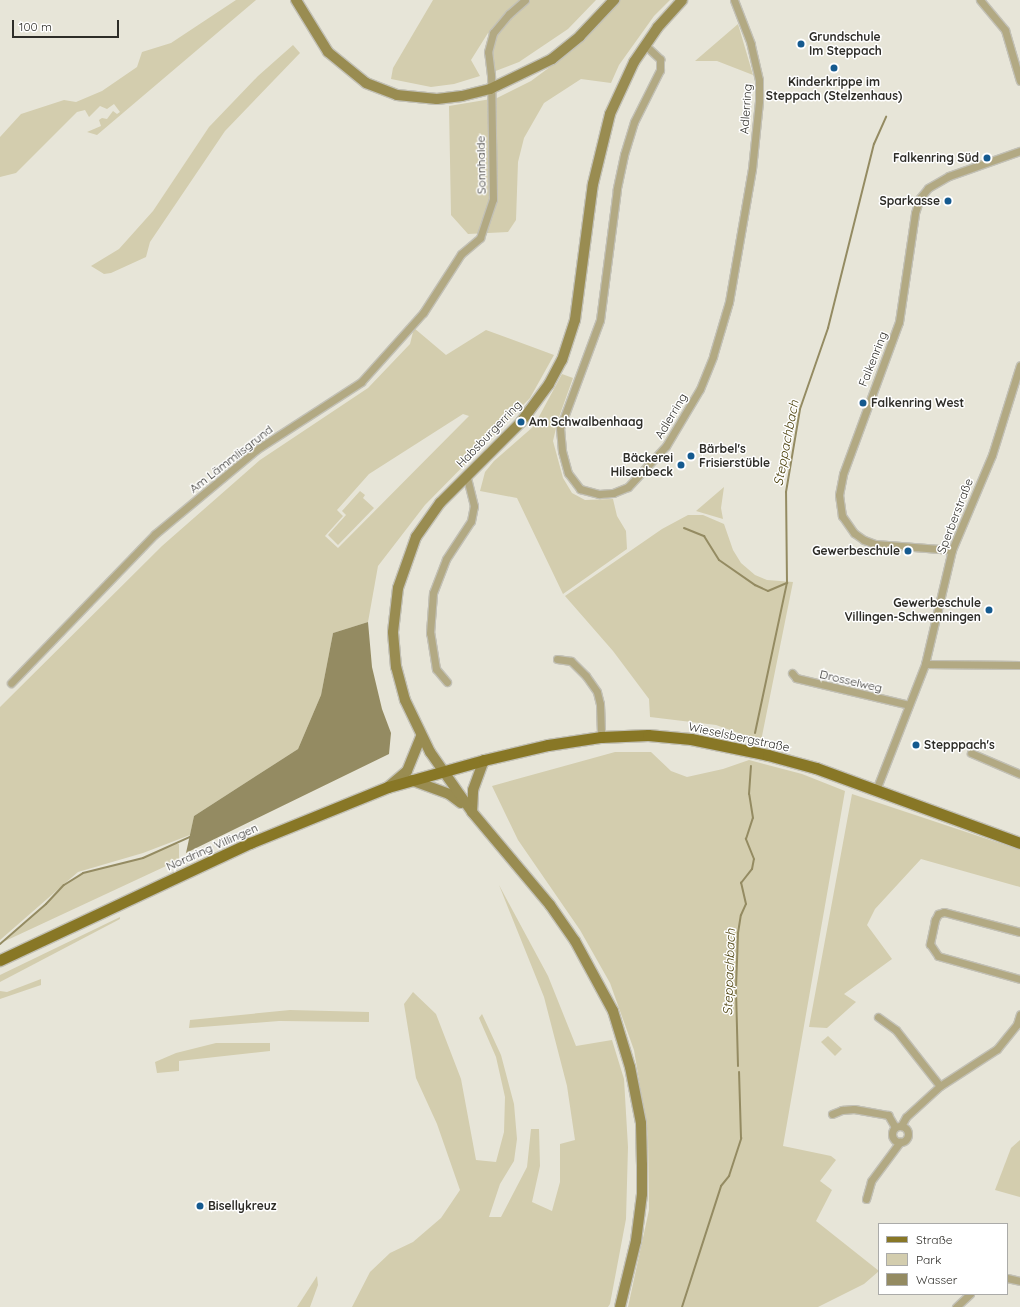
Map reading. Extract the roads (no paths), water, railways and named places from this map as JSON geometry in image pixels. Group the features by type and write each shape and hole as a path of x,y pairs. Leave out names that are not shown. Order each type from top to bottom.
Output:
{"main road":[{"name":"Wieselsbergstraße","path":"441,770 548,745 601,737 648,735 707,742 816,768 1020,843"},
{"name":"Nordring Villingen","path":"0,960 250,843 388,787 441,770"}],"street":[{"path":"296,0 328,52 366,82 397,95 423,99 462,96 490,89 552,59 580,36 614,0"},
{"name":"Sonnhalde","path":"461,254 480,238 493,199 488,52 493,33 508,14 525,0"},
{"name":"Habsburgerring","path":"472,812 441,770 421,736 405,700 396,667 393,632 398,588 416,537 440,503 466,475 521,422 549,384 562,360 575,320 581,291 599,151 610,114 645,45 682,0"},
{"name":"Adlerring","path":"645,45 660,58 660,70 634,122 624,155 617,189 600,320 560,428 562,451 568,473 580,489 599,494 613,493 628,487 666,446 700,389 713,356 729,302 752,169 760,101 759,80 751,44 734,0"},
{"path":"980,0 1005,30 1020,76"},
{"name":"Falkenring","path":"952,550 886,546 864,540 854,533 842,516 839,495 843,474 899,322 915,213 920,198 928,188 949,176 1020,151"},
{"name":"Am Lämmlisgrund","path":"11,683 155,534 256,450 361,382 422,313 461,254"},
{"name":"Sperberstraße","path":"876,790 909,706 934,633 952,550 992,455 1019,380 1020,365"},
{"path":"447,682 436,670 430,633 433,593 446,559 471,521 474,506 466,475"},
{"path":"557,659 571,661 586,676 597,692 600,704 601,737"},
{"path":"924,664 1020,665"},
{"name":"Drosselweg","path":"792,673 796,678 909,706"},
{"path":"388,787 407,770 421,736"},
{"path":"971,753 1020,774"},
{"path":"472,812 473,790 484,760"},
{"path":"411,780 448,794 472,812 533,883 575,940 612,1011 630,1067 640,1123 642,1194 636,1241 620,1307"},
{"path":"1020,932 944,912 938,914 935,920 930,944 936,959 1020,979"},
{"path":"900,1142 892,1136 906,1117 940,1086 998,1049 1017,1024 1020,1014"},
{"path":"878,1017 896,1030 940,1086"},
{"path":"832,1114 842,1110 854,1109 888,1115 898,1126 908,1130 908,1136 900,1142 871,1181 866,1199"},
{"path":"1008,1278 1020,1281"},
{"path":"956,1307 969,1295"}],"water":[{"path":"368,622 372,667 382,709 391,733 389,754 186,853 194,816 298,749 321,695 333,633"}],"waterway":[{"name":"Steppachbach","path":"755,733 787,583 786,492 800,409 828,328 874,144 886,117"},
{"path":"684,528 704,536 719,560 755,585 768,591 787,583"},
{"name":"Steppachbach","path":"738,1066 736,988 738,933 741,915 746,904 741,883 752,869 754,859 746,839 753,818 749,794 751,766"},
{"path":"0,944 46,904 64,885 83,873 143,858 192,836"},
{"name":"Steppachbach","path":"682,1307 721,1186 729,1176 741,1138 739,1072"}],"place":[{"name":"Grundschule Im Steppach","path":"801,44"},
{"name":"Kinderkrippe im Steppach (Stelzenhaus)","path":"834,68"},
{"name":"Falkenring Süd","path":"987,158"},
{"name":"Sparkasse","path":"948,201"},
{"name":"Falkenring West","path":"863,403"},
{"name":"Am Schwalbenhaag","path":"521,422"},
{"name":"Bärbel's Frisierstüble","path":"691,456"},
{"name":"Bäckerei Hilsenbeck","path":"681,465"},
{"name":"Gewerbeschule","path":"908,551"},
{"name":"Gewerbeschule Villingen-Schwenningen","path":"989,610"},
{"name":"Stepppach's","path":"916,745"},
{"name":"Bisellykreuz","path":"200,1206"}]}
